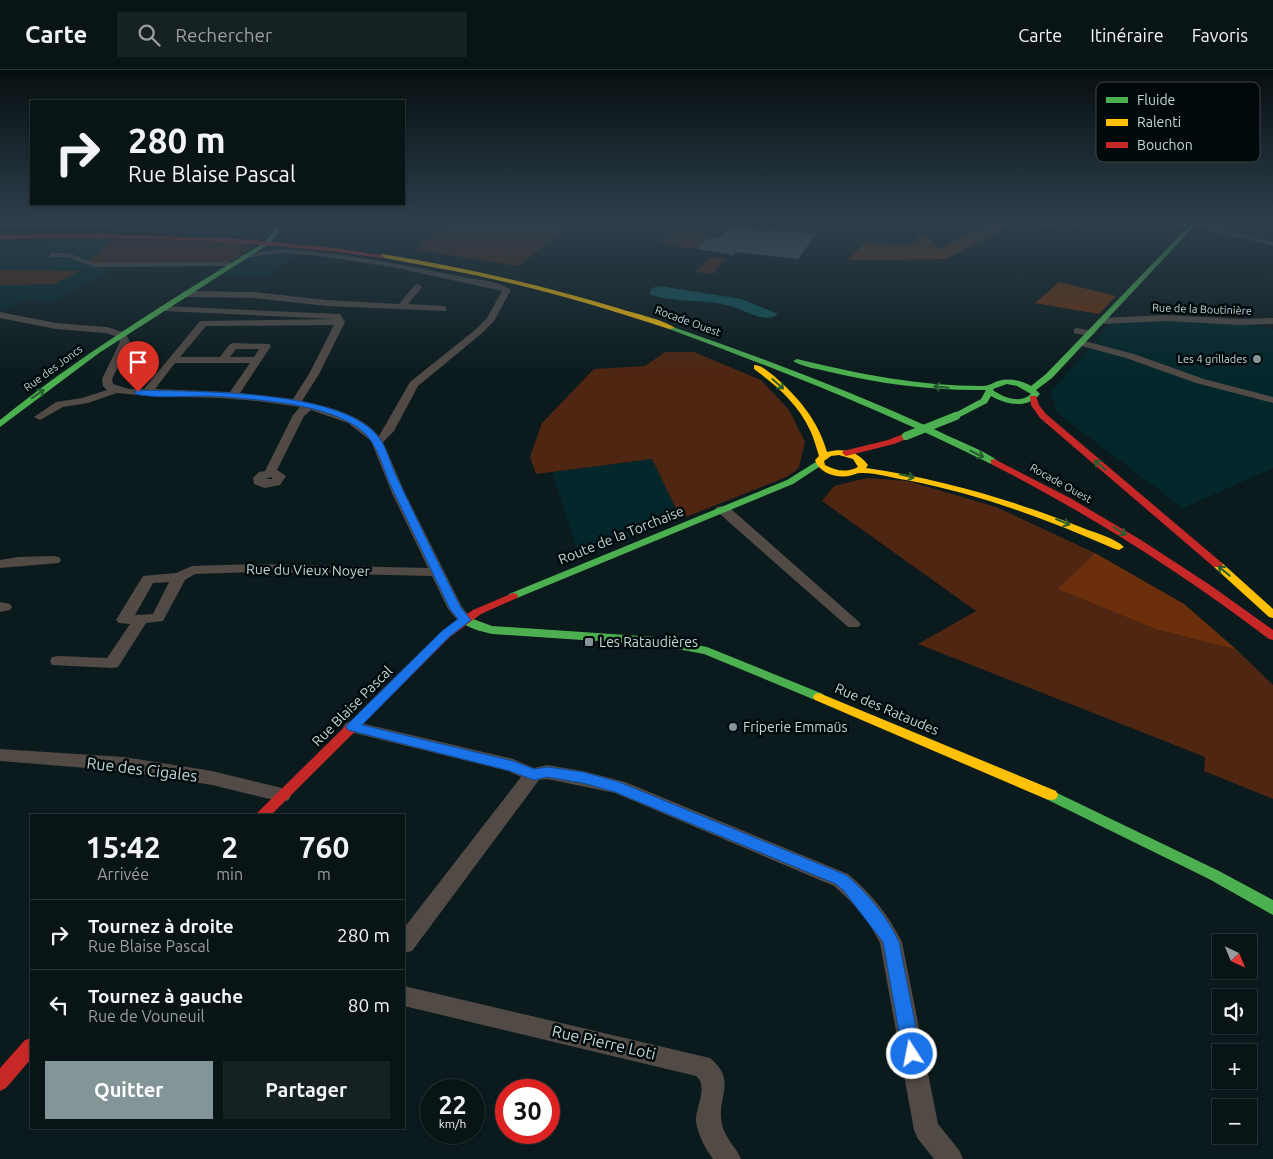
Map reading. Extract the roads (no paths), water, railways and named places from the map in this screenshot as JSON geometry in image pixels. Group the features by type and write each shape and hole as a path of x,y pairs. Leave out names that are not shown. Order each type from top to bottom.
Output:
{"main road":[{"name":"Rue des Joncs","path":"0,424 18,408 122,334 221,272"},
{"name":"Rocade Ouest","path":"475,272 640,317 754,358 918,426 1067,500 1155,552 1273,638"},
{"name":"Rocade Ouest","path":"496,272 570,290 701,331 812,373 920,417 1044,476 1102,507"},
{"path":"821,459 833,453 846,453 891,442 956,416 1010,401 1024,401 1150,272"},
{"path":"640,317 746,361 765,373 787,392 804,412 820,437 821,459 825,469 836,473"},
{"path":"701,331 785,357 846,373 903,383 990,390 998,397 1010,401"},
{"path":"956,416 984,401 995,383 1015,382 1037,376 1064,359"},
{"path":"1015,382 1032,394 1035,405 1043,416 1244,587 1273,617"},
{"path":"860,466 891,442"},
{"path":"846,453 855,456 860,466"},
{"name":"Route de la Torchaise","path":"465,620 490,606 520,593 790,482 809,471 821,459"},
{"path":"860,466 901,474 1012,504 1068,524 1130,552 1178,577 1273,638"},
{"name":"Route de la Torchaise","path":"790,482 836,473 849,473 860,466"},
{"path":"1213,576 1273,617"},
{"name":"Rue Blaise Pascal","path":"263,814 446,634 465,620"},
{"name":"Rue des Rataudes","path":"465,620 479,627 492,630 656,641 707,651 1072,804 1214,875 1273,908"},
{"path":"0,1082 30,1047"}],"street":[{"path":"378,441 388,431 414,384 478,332 491,318 506,290 425,272"},
{"path":"401,307 418,287"},
{"path":"285,298 296,289"},
{"path":"186,294 254,295 443,309"},
{"path":"164,308 337,316 340,322 314,374 295,404"},
{"path":"146,393 215,311"},
{"path":"228,323 237,311"},
{"path":"0,315 56,326 107,330 122,334 125,342 108,379 108,386 116,390 146,393 232,395 295,404 327,411 362,426 378,441 391,475 438,572 456,609 465,620"},
{"name":"Rue de la Boutinière","path":"1101,321 1166,318 1248,322 1273,321"},
{"path":"203,323 340,322"},
{"path":"1077,331 1090,333"},
{"path":"1081,343 1130,356 1200,381 1273,400"},
{"path":"223,360 233,346 266,346 232,395"},
{"path":"172,360 257,360"},
{"path":"40,417 60,404 84,401 116,390"},
{"path":"270,473 299,415 308,406"},
{"path":"721,510 726,512 853,624"},
{"path":"0,564 18,561 54,560"},
{"name":"Rue du Vieux Noyer","path":"140,619 124,620 148,579 179,577 192,570 256,568 438,572"},
{"path":"58,661 112,663 140,619 158,618 179,577"},
{"path":"352,727 513,766 534,775 547,772 619,787 828,874 850,887 886,931 891,942 927,1130 950,1159"},
{"name":"Rue des Cigales","path":"0,755 124,764 212,778 282,795"},
{"path":"405,943 534,775"},
{"name":"Rue Pierre Loti","path":"405,996 702,1066 709,1070 714,1078 709,1124 728,1159"}],"place":[{"name":"Les 4 grillades","path":"1257,359"},
{"name":"Les Rataudières","path":"589,642"},
{"name":"Friperie Emmaüs","path":"733,727"}]}
